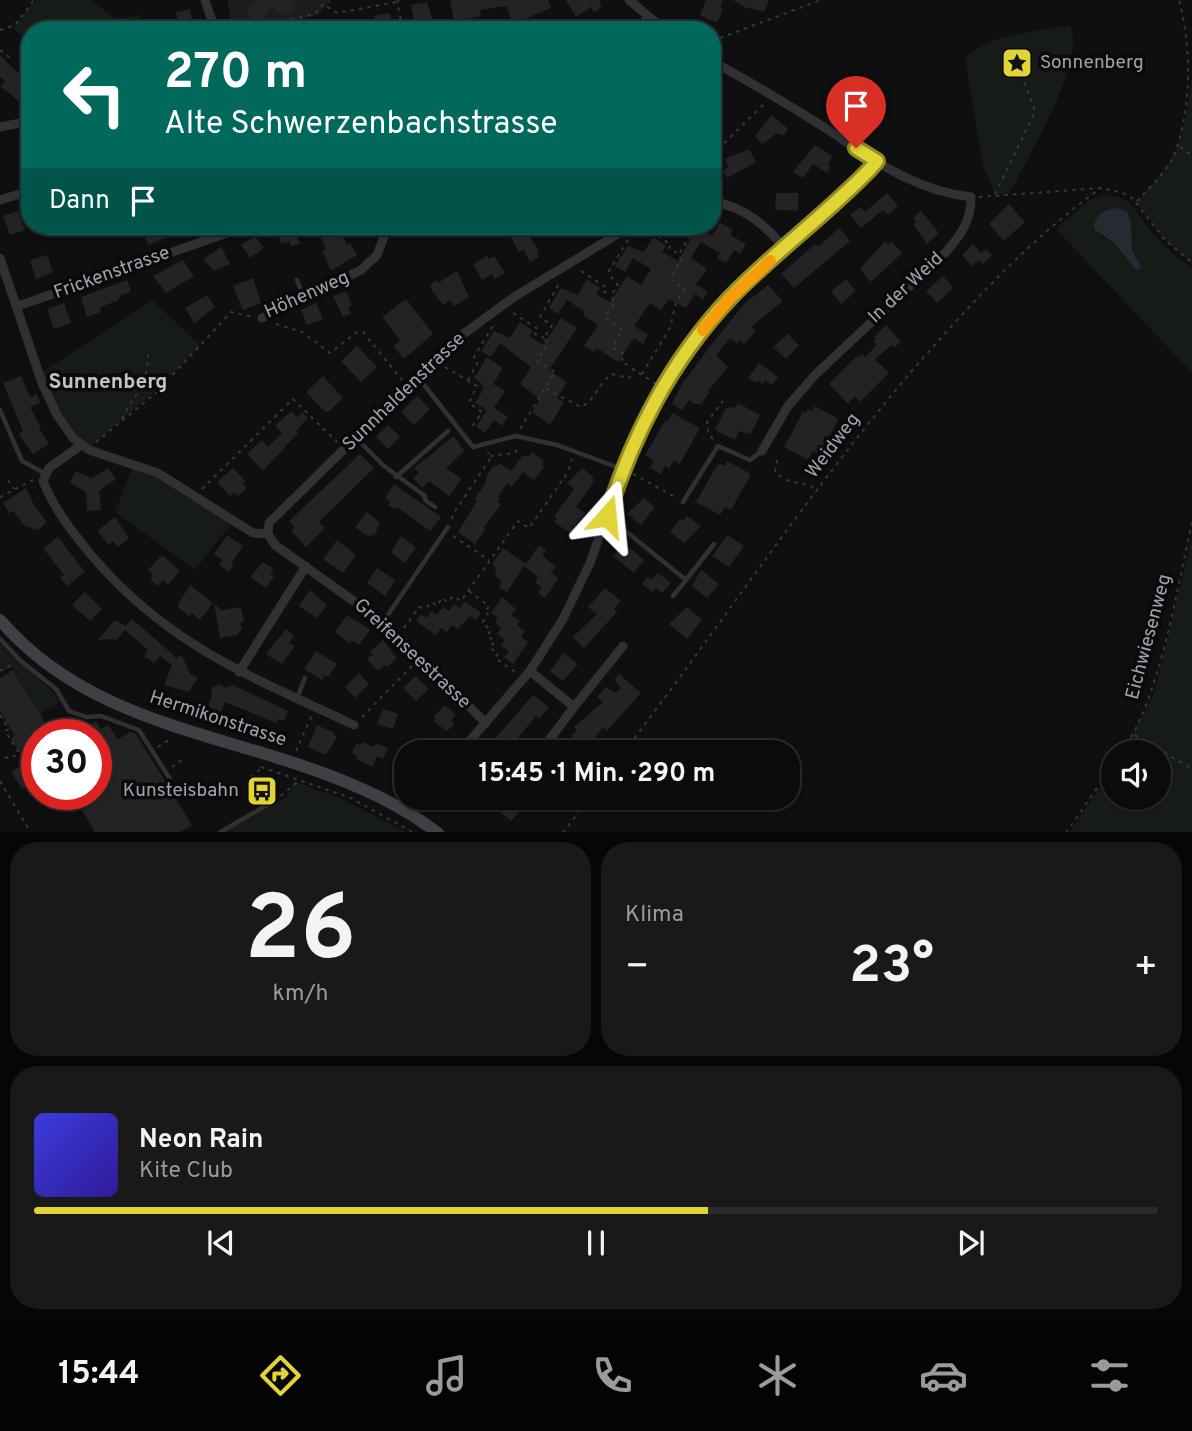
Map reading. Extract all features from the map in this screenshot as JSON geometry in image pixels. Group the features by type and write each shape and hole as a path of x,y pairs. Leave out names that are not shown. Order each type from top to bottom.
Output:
{"street":[{"path":"205,0 212,21"},
{"path":"629,0 654,21"},
{"path":"645,21 648,16"},
{"path":"722,66 918,185 945,194 971,197"},
{"path":"0,127 21,123"},
{"path":"471,740 530,671 569,608 590,564 649,411 681,359 730,298 856,184 877,161"},
{"path":"0,200 21,194"},
{"name":"In der Weid","path":"762,451 788,406 815,374 946,253 964,232 971,211 971,197"},
{"path":"721,203 751,215 785,248"},
{"name":"Frickenstrasse","path":"18,306 221,235"},
{"name":"Höhenweg","path":"262,318 361,270 377,255 385,235"},
{"name":"Sunnhaldenstrasse","path":"268,534 269,523 454,341 499,308 621,235"},
{"path":"0,258 48,398 57,415 84,448 44,474 43,481 49,496 73,534 116,584 162,624 239,672 354,724"},
{"name":"Greifenseestrasse","path":"84,448 158,473 253,533 268,534 275,545 383,622 486,723"},
{"path":"239,672 306,566"},
{"name":"Hermikonstrasse","path":"0,620 41,661 102,698 156,720 347,783 408,812 439,832"},
{"path":"549,740 623,646"},
{"path":"530,671 574,707"}],"lane":[{"path":"297,280 304,299"},
{"path":"417,375 473,447 516,436 574,451 625,470"},
{"path":"0,410 22,461 44,474"},
{"path":"397,477 448,431"},
{"path":"355,437 397,477 425,496 425,500 435,507"},
{"path":"683,502 718,446 750,460 762,451"},
{"path":"607,516 686,580"},
{"path":"383,622 448,527"},
{"path":"673,596 714,544"},
{"path":"0,639 20,661 56,689 69,711 86,717 101,716 138,730 170,779"},
{"path":"297,698 305,678"},
{"path":"219,832 267,805 261,792"}],"path":[{"path":"0,30 15,25 34,0"},
{"path":"282,21 315,14 327,0"},
{"path":"721,37 821,0"},
{"path":"1136,202 1159,177 1179,147 1186,120 1191,80 1190,43 1179,0"},
{"path":"323,5 337,13 398,1 401,21"},
{"path":"0,50 12,58"},
{"path":"995,195 1033,116 1034,108 1017,63"},
{"path":"721,146 767,99"},
{"path":"1179,147 1192,155"},
{"path":"971,197 1101,188 1123,193 1136,202 1165,240 1192,263"},
{"name":"Weidweg","path":"633,740 870,421 951,326 1021,254 1063,216 1101,188"},
{"path":"611,296 618,285 610,276 610,271 630,235"},
{"path":"641,374 670,328 676,302 685,289 670,279 681,260 679,254 657,235"},
{"path":"679,254 691,235"},
{"path":"581,271 605,287 603,291 615,302 605,318 623,330 612,347 625,355 621,360 656,384"},
{"path":"544,338 552,325 540,317 560,283 560,276"},
{"name":"Höhenweg","path":"84,448 156,393 231,312 262,318"},
{"path":"513,313 538,329 535,334 548,343 537,361 555,372 516,436"},
{"path":"262,318 303,332 330,353 357,332 363,332 403,380"},
{"path":"468,380 478,362 474,357 495,318"},
{"path":"122,420 136,399 147,374 148,355"},
{"path":"445,367 478,388 470,404 482,412 465,437"},
{"path":"545,389 581,407 588,404 605,378 612,374 629,378 634,369"},
{"path":"194,497 293,399 339,444"},
{"path":"718,446 709,435 707,422 723,401"},
{"path":"489,456 515,453 523,438"},
{"path":"486,444 489,456 453,514 450,534 490,561"},
{"path":"398,637 419,607 426,608 432,602 437,606 442,598 448,602 453,596 461,601 518,522 529,528 568,472 574,451"},
{"path":"777,460 775,472 780,478 791,483 807,483 817,490"},
{"path":"625,470 683,502"},
{"path":"8,480 14,490"},
{"path":"0,497 33,480"},
{"name":"Eichwiesenweg","path":"1130,740 1159,663 1192,523"},
{"path":"469,591 489,606 485,612 488,614 482,623 492,630 487,636 495,641 490,648 499,653 495,658 518,674"},
{"path":"0,671 20,661"},
{"path":"364,715 417,661"},
{"path":"294,755 316,707"},
{"path":"0,715 9,729 5,731 19,753 11,758 0,757"},
{"path":"1134,734 1192,769"},
{"path":"152,751 169,740"},
{"path":"165,772 186,758"},
{"path":"261,792 252,777 263,761"},
{"path":"261,767 351,798 414,832"},
{"path":"267,805 300,780"},
{"path":"0,781 31,832"},
{"path":"1066,832 1101,782"},
{"path":"563,832 580,810"}],"shaded area":[{"path":"36,0 91,0 117,20 139,14 141,21 21,21 21,34 13,28"},
{"path":"227,0 332,0 319,14 295,21 231,21"},
{"path":"1070,25 1073,41 1070,62 1053,110 1010,193 995,195 983,165 965,60 974,51 999,39"},
{"path":"1191,80 1192,263 1165,240 1136,202 1161,173 1177,147 1186,118"},
{"path":"1102,195 1121,198 1132,206 1161,242 1192,267 1192,373 1056,229 1088,201","holes":["1131,222 1132,250 1142,268 1137,271 1115,244 1101,237"]},
{"path":"1118,208 1127,212 1131,222 1132,250 1142,268 1137,271 1115,244 1094,229 1096,219 1101,213"},
{"path":"152,300 200,345 162,385 90,447 66,424 41,373"},
{"path":"133,466 165,480 232,523 195,570 115,512"},
{"path":"1192,537 1192,832 1070,832 1101,785 1101,810 1171,810 1171,740 1129,740 1154,694"},
{"path":"0,644 52,691 60,702 40,714 12,667 0,672"},
{"path":"294,781 342,799 406,832 225,832 287,797"}],"building":[{"path":"254,0 298,0 287,17 271,7 262,21 245,13"},
{"path":"450,0 548,0 551,8 520,21 512,21 506,6 480,10 481,16 454,21"},
{"path":"566,0 602,0 599,2 602,7 594,13 591,7 576,17"},
{"path":"706,0 723,0 720,7 723,9 718,21 700,15"},
{"path":"733,0 769,0 764,12 744,7"},
{"path":"427,2 433,21 414,21 411,5"},
{"path":"190,9 192,21 178,21 176,12"},
{"path":"390,13 391,21 375,21 374,16"},
{"path":"0,55 21,76 20,102 0,86 5,81 0,77"},
{"path":"772,115 788,129 784,136 777,133 762,144 755,136"},
{"path":"815,145 832,156 828,164 831,166 827,173 813,164 803,178 793,172"},
{"path":"749,149 756,162 727,178 723,170 729,167 725,159"},
{"path":"776,193 798,193 798,211 775,210"},
{"path":"887,193 898,206 888,215 883,210 861,228 850,215 860,207 865,212"},
{"path":"1009,204 1025,222 1004,241 989,224"},
{"path":"18,211 21,231 10,235 3,216"},
{"path":"921,211 939,233 927,244 913,224 917,222 913,218"},
{"path":"721,224 733,230 730,235 746,244 740,254 734,250 726,263 717,258 720,253 701,242 691,258 707,269 696,284 708,292 703,300 695,294 686,308 669,299 661,310 650,303 634,326 648,335 643,344 634,338 618,362 597,348 594,352 584,346 598,325 583,315 585,312 567,300 558,314 549,308 561,288 578,295 587,279 600,288 596,294 610,302 627,276 641,285 651,269 633,258 625,272 615,266 628,246 644,252 653,237 666,246 662,252 678,261 693,235 721,235"},
{"path":"839,228 850,241 794,288 781,274 815,244 818,247"},
{"path":"143,235 173,235 149,245"},
{"path":"279,235 297,235 300,244 291,246 290,241 281,244"},
{"path":"319,235 342,235 357,255 331,271 322,251 326,249"},
{"path":"534,235 530,237 539,251 539,257 530,262 523,249 519,252 510,236"},
{"path":"255,236 264,248 250,258 241,245"},
{"path":"885,241 888,244 891,241 902,253 871,282 860,269"},
{"path":"973,244 981,253 986,249 992,255 983,264 979,260 972,266 962,255"},
{"path":"221,247 230,264 214,271 203,259"},
{"path":"47,255 53,272 36,279 30,260"},
{"path":"487,256 489,259 494,256 505,273 494,279 492,274 482,280 473,264"},
{"path":"183,260 194,276 166,293 153,276"},
{"path":"457,271 469,297 454,306 450,300 443,305 430,285"},
{"path":"943,276 953,288 937,303 926,291"},
{"path":"253,278 261,303 243,310 233,286"},
{"path":"846,279 856,291 841,304 831,292"},
{"path":"127,280 131,292 100,307 101,312 87,317 81,297"},
{"path":"768,285 783,301 751,327 756,331 744,344 740,340 737,343 730,338 716,355 728,367 701,404 694,404 689,400 682,410 672,404 682,384 711,345 745,303"},
{"path":"346,291 352,305 348,307 351,314 343,317 333,296"},
{"path":"207,295 215,307 194,323 185,308"},
{"path":"406,299 433,334 404,359 393,346 400,340 382,317"},
{"path":"64,303 71,323 54,329 47,309"},
{"path":"316,303 323,319 307,325 301,310"},
{"path":"561,318 577,328 549,370 567,382 557,398 564,402 550,425 532,412 540,399 520,384 531,367 500,343 491,357 481,351 494,331 510,338 520,322 533,331 529,336 543,345"},
{"path":"886,325 901,342 895,347 892,345 875,359 889,373 860,402 855,396 848,404 829,384 857,356 859,358 862,354 865,357 877,345 873,341 875,336"},
{"path":"788,334 799,345 786,359 773,347"},
{"path":"357,346 377,367 361,382 341,361"},
{"path":"487,357 503,368 493,384 505,391 494,408 508,417 502,426 494,420 485,433 476,427 487,410 475,403 484,388 474,378"},
{"path":"759,363 778,377 772,385 765,380 762,384 758,380 756,383 748,378"},
{"path":"21,376 30,397 37,394 40,403 30,407 49,444 33,454 19,434 23,431 3,383"},
{"path":"323,376 343,398 328,412 306,392"},
{"path":"417,396 430,409 414,425 401,412"},
{"path":"738,403 760,415 751,434 739,431 735,440 715,430 726,408 735,408"},
{"path":"815,406 839,419 819,455 813,451 808,460 784,447 803,412 806,413 808,409 812,411"},
{"path":"291,411 297,417 302,412 308,418 263,471 247,454 262,440 268,447 282,433 275,426"},
{"path":"672,413 700,428 680,464 674,460 669,469 665,466 661,474 650,468 654,461 645,455"},
{"path":"388,425 400,437 388,449 376,437"},
{"path":"454,436 464,451 446,468 462,479 449,496 429,481 422,488 413,478 419,473 414,468"},
{"path":"532,452 544,461 542,465 545,466 534,480 523,472 512,487 507,483 498,497 500,499 497,502 501,505 483,528 485,530 475,544 458,532 494,465 496,467 499,463 511,471 522,456 529,456"},
{"path":"360,454 374,468 319,522 325,528 306,547 291,531 295,527 289,521"},
{"path":"727,461 751,474 731,510 725,507 720,515 696,502 716,467 720,464 724,466"},
{"path":"108,468 116,479 99,491 101,510 87,511 86,492 70,483 75,471 92,478"},
{"path":"233,468 245,481 243,484 247,488 238,496 234,492 230,496 217,482"},
{"path":"582,468 594,477 594,482 576,507 585,513 570,533 554,522 557,518 554,516 574,489 567,483"},
{"path":"394,484 441,517 430,531 397,507 395,509 388,505 390,502 385,498"},
{"path":"26,488 34,505 47,522 38,530 25,526 13,511 9,513 3,503"},
{"path":"644,498 655,507 641,525 627,514"},
{"path":"367,512 380,523 374,536 372,534 369,537 355,527"},
{"path":"687,516 701,526 684,543 670,532 680,519 683,521"},
{"path":"115,517 129,538 118,547 113,541 109,545 97,531"},
{"path":"227,535 243,546 231,563 234,565 229,572 219,565 223,560 214,554"},
{"path":"727,535 744,546 729,567 712,556"},
{"path":"401,536 416,548 405,563 391,552"},
{"path":"58,537 85,572 67,586 60,578 64,575 43,548"},
{"path":"337,540 356,555 343,573 323,559"},
{"path":"539,545 546,550 542,555 556,567 551,573 559,578 545,598 538,593 542,588 535,582 538,577 524,566 507,592 499,587 502,581 495,576 496,568 492,564 503,548 526,564"},
{"path":"626,545 644,560 634,573 613,556 621,546 623,548"},
{"path":"162,555 180,571 168,585 163,580 158,586 151,580 152,573 148,570"},
{"path":"263,562 274,569 270,574 274,576 266,588 250,577"},
{"path":"377,568 395,580 385,596 367,583"},
{"path":"701,570 719,584 707,598 692,586"},
{"path":"658,573 671,583 662,593 656,588 652,592 642,584 647,577 651,580"},
{"path":"190,585 213,603 200,620 192,613 189,616 177,606"},
{"path":"605,588 621,601 614,609 617,612 584,648 573,637 597,614 588,607"},
{"path":"310,590 327,605 317,618 299,606"},
{"path":"85,592 102,609 90,621 72,605"},
{"path":"502,597 516,609 511,615 520,621 517,625 525,631 521,637 528,642 513,664 504,657 509,651 501,646 505,640 497,634 501,628 495,623 498,618 491,613"},
{"path":"465,601 481,613 476,620 470,616 458,629 452,625 447,632 441,628 436,635 416,621 421,614 427,618 432,611 437,615 443,607 449,611 454,604 460,608"},
{"path":"214,604 222,610 241,607 244,622 240,623 242,629 237,635 220,638"},
{"path":"687,607 702,620 687,639 669,624"},
{"path":"347,615 370,630 359,645 352,640 350,643 335,632"},
{"path":"132,619 177,658 179,655 183,658 190,674 198,678 189,692 164,685 172,665 160,656 154,663 144,656 148,650 125,630 116,641 98,640 115,620 126,626"},
{"path":"286,629 294,636 289,643 295,646 282,664 266,654"},
{"path":"383,640 397,658 378,671 367,659 373,654 370,652"},
{"path":"316,651 337,664 328,677 325,675 322,680 304,669"},
{"path":"564,653 578,664 563,681 550,671"},
{"path":"13,670 43,719 21,719 21,755 11,739 15,736 0,711 0,678"},
{"path":"359,673 369,684 355,698 345,687"},
{"path":"619,674 641,693 607,731 603,727 593,740 576,740 571,736 577,730 574,727 603,702 597,697 606,687 615,693 621,687 614,680"},
{"path":"416,676 429,689 416,701 403,688"},
{"path":"219,684 226,688 233,685 288,711 284,721 278,719 276,723 225,702 221,712 212,712 208,705 212,696 211,688"},
{"path":"533,695 549,707 539,719 536,716 516,740 494,740"},
{"path":"445,705 456,715 451,720 455,724 447,731 433,721 436,719 434,716"},
{"path":"383,709 398,714 393,729 377,724"},
{"path":"317,725 335,733 337,737 326,755 308,747"},
{"path":"112,731 118,739 130,732 136,734 192,825 180,832 95,832 82,810 112,810"},
{"path":"362,742 374,747 376,743 388,748 383,759 377,756 373,767 356,759 357,756 352,753 356,743 360,745"},
{"path":"21,766 21,787 11,772"},
{"path":"500,810 521,810 511,821"}],"slow traffic":[{"path":"703,330 730,298 770,261"}],"place":[{"name":"Sonnenberg","path":"1017,63"},
{"name":"Kunsteisbahn","path":"262,791"}],"district":[{"name":"Sunnenberg","path":"108,382"}],"route":[{"path":"607,516 632,444 681,359 730,298 856,184 877,161 856,148"}]}
